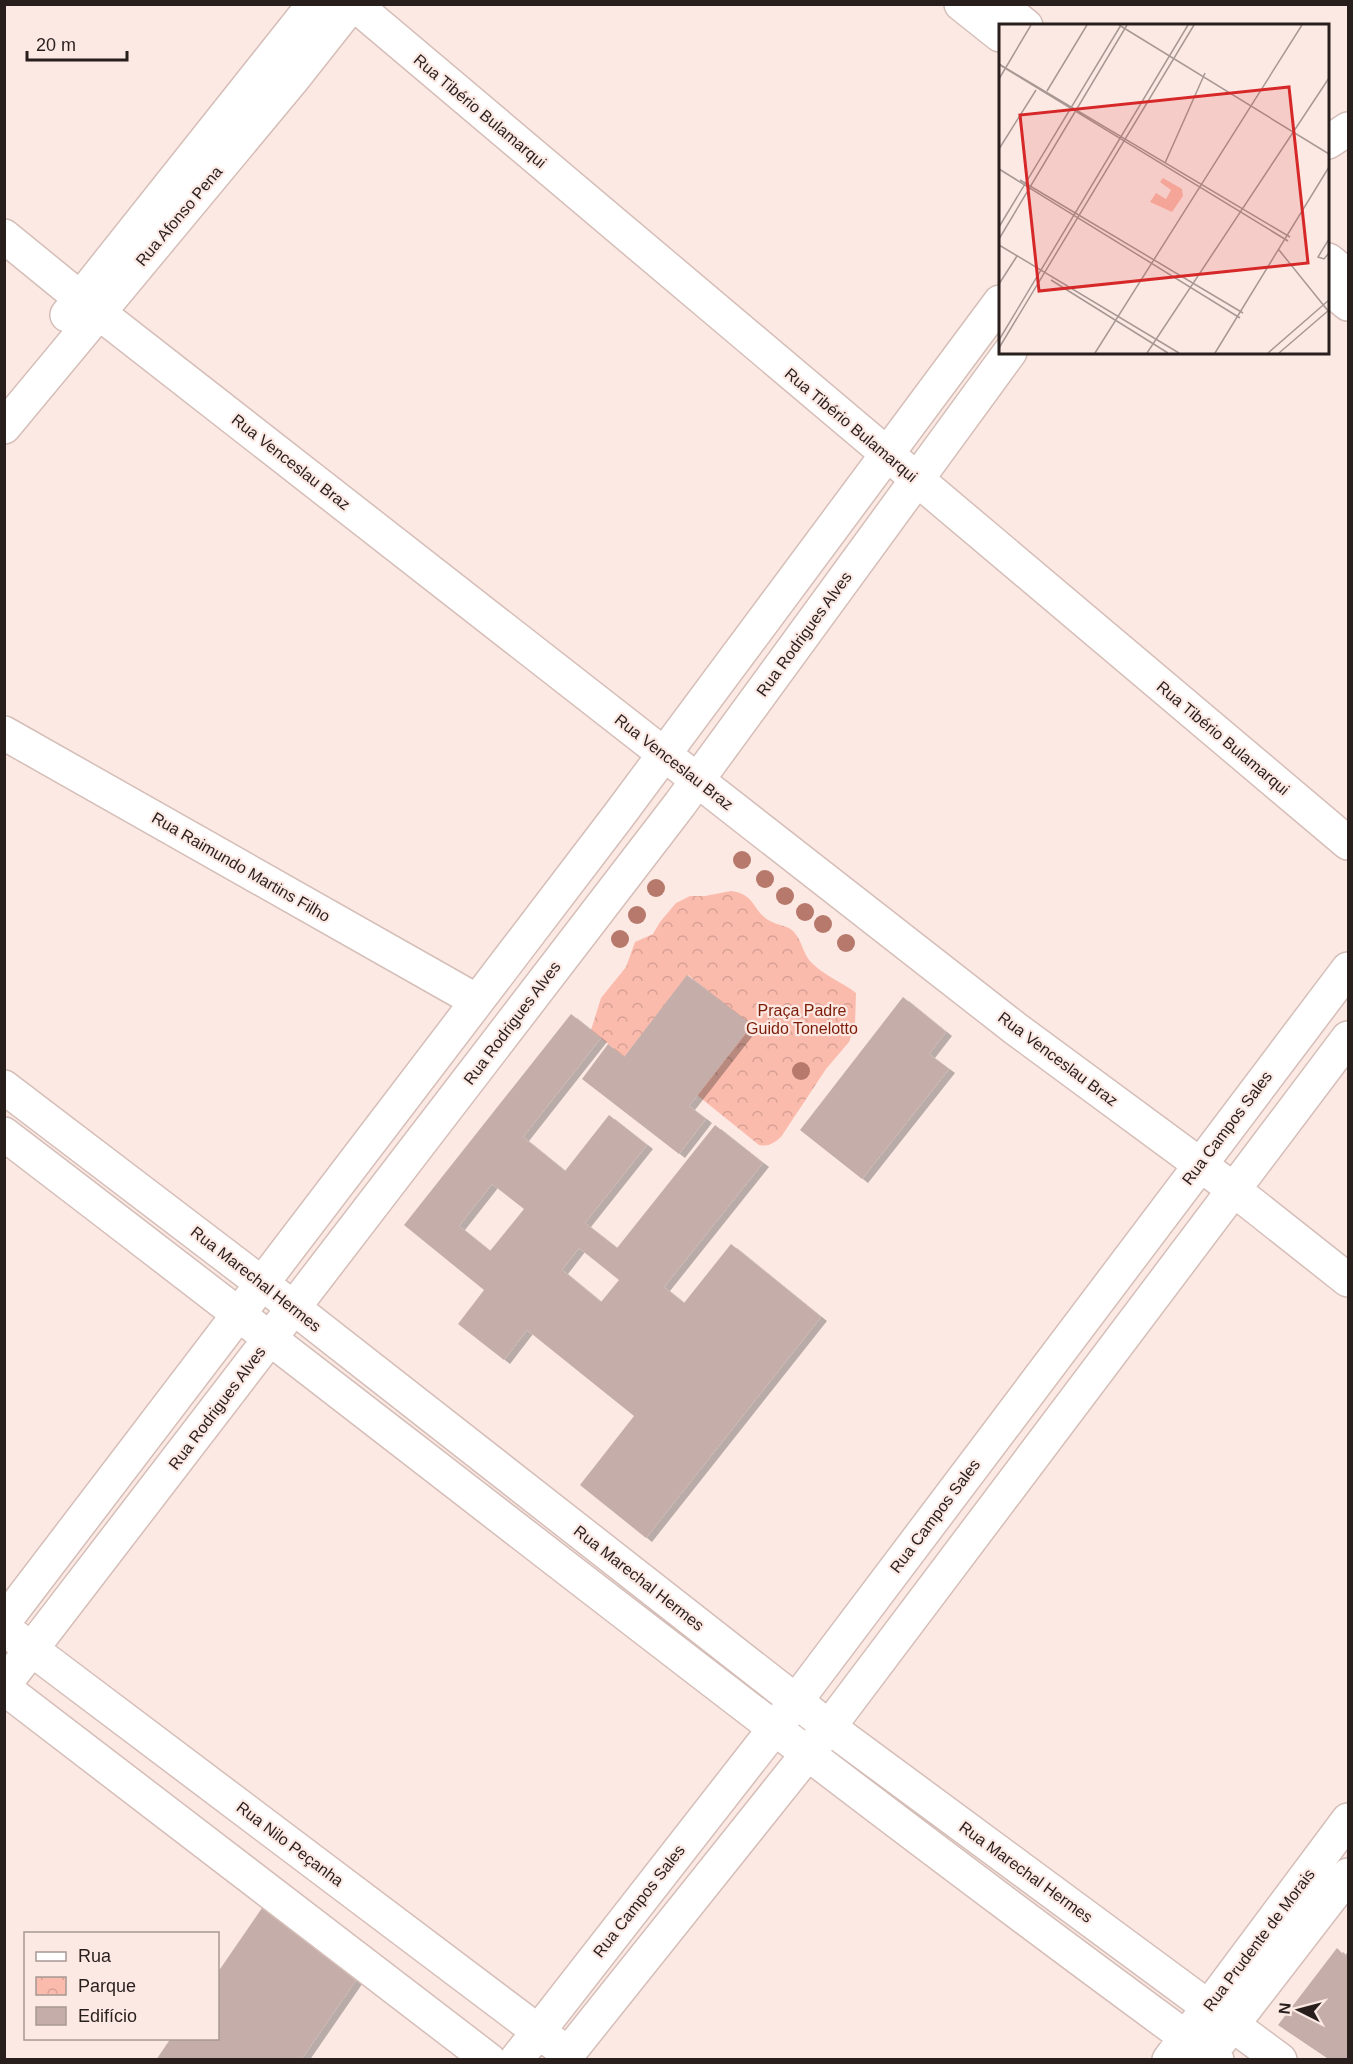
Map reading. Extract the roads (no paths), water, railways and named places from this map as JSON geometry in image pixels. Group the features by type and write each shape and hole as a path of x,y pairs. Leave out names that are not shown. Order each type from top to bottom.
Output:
{"street":[{"name":"Rua Afonso Pena","path":"4,427 90,305 314,4"},
{"name":"Rua Afonso Pena","path":"4,394 90,305 292,80 353,4"},
{"name":"Rua Tibério Bulamarqui","path":"353,4 1348,843"},
{"path":"961,4 999,34"},
{"path":"999,4 1024,24"},
{"path":"1329,141 1348,129"},
{"name":"Rua Venceslau Braz","path":"4,236 1016,1029 1200,1164 1348,1280"},
{"path":"1329,261 1348,276"},
{"path":"1329,288 1348,304"},
{"path":"4,1622 664,754 999,303"},
{"name":"Rua Rodrigues Alves","path":"4,1687 697,780 1009,354"},
{"name":"Rua Raimundo Martins Filho","path":"4,733 477,1001"},
{"name":"Rua Campos Sales","path":"516,2060 796,1701 1348,969"},
{"path":"569,2058 829,1727 1348,1038"},
{"name":"Rua Marechal Hermes","path":"4,1087 294,1308 829,1727 1280,2060"},
{"path":"4,1134 1198,2054"},
{"name":"Rua Nilo Peçanha","path":"4,1629 538,2031 569,2058"},
{"path":"4,1687 489,2060"},
{"name":"Rua Prudente de Morais","path":"1198,2054 1348,1820"},
{"name":"Rua Prudente de Morais","path":"1221,2015 1348,1875"}],"park label":[{"name":"Praça Padre Guido Tonelotto","path":"802,1019"}]}
